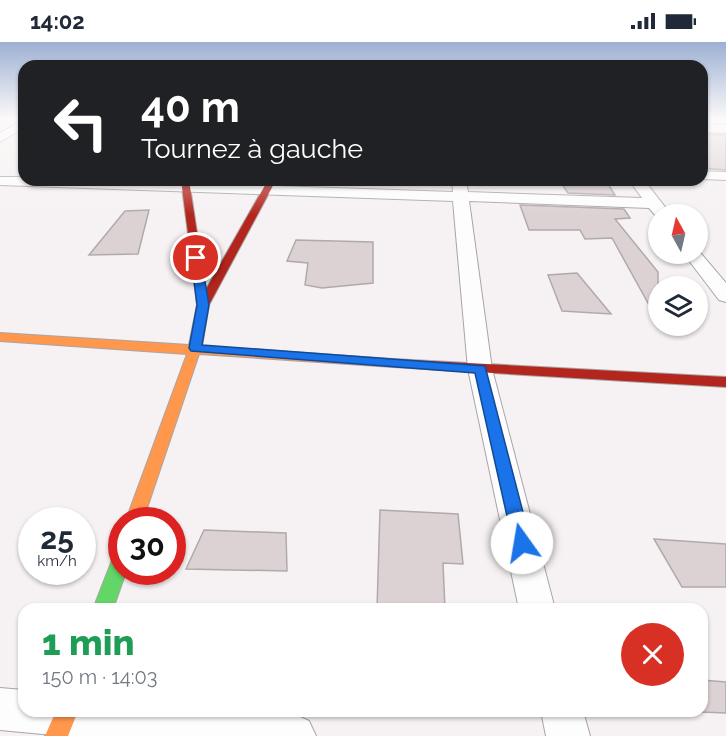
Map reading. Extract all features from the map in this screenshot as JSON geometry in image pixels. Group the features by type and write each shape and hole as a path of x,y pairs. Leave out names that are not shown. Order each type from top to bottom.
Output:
{"main road":[{"path":"185,186 203,305"},
{"path":"139,507 195,348 203,305 268,186"},
{"path":"0,337 195,348 480,369 726,382"},
{"path":"105,603 112,585"}],"street":[{"path":"708,175 726,176"},
{"path":"0,182 18,182"},
{"path":"364,186 460,187 648,208"},
{"path":"641,186 654,204"},
{"path":"460,187 480,369 536,603"},
{"path":"701,264 726,296"},
{"path":"0,709 18,712"},
{"path":"42,717 63,721 294,736"},
{"path":"563,717 568,736"}],"building":[{"path":"708,150 726,150 726,170 708,168"},
{"path":"563,186 609,186 615,195 568,193"},
{"path":"520,205 624,209 630,218 615,219 648,260 648,264 652,264 658,272 658,276 648,276 648,303 612,238 585,239 580,230 529,230"},
{"path":"149,210 138,254 89,255 125,211"},
{"path":"296,240 373,242 373,283 322,288 305,285 308,263 287,261"},
{"path":"577,273 611,314 562,311 548,275"},
{"path":"380,510 458,514 463,564 443,563 445,603 377,603"},
{"path":"204,530 286,533 287,571 186,569"},
{"path":"654,539 726,544 726,587 682,587"},
{"path":"708,680 726,682 726,713 708,712"}],"traffic: fast":[{"path":"105,603 112,585"}],"traffic: slow":[{"path":"139,507 195,348 203,305 199,279"},
{"path":"0,337 393,363"},
{"path":"56,736 64,717"}],"traffic: jam":[{"path":"186,186 199,279"},
{"path":"203,305 269,186"},
{"path":"393,363 726,382"}],"route":[{"path":"196,258 203,305 195,348 480,369 522,543"}]}
